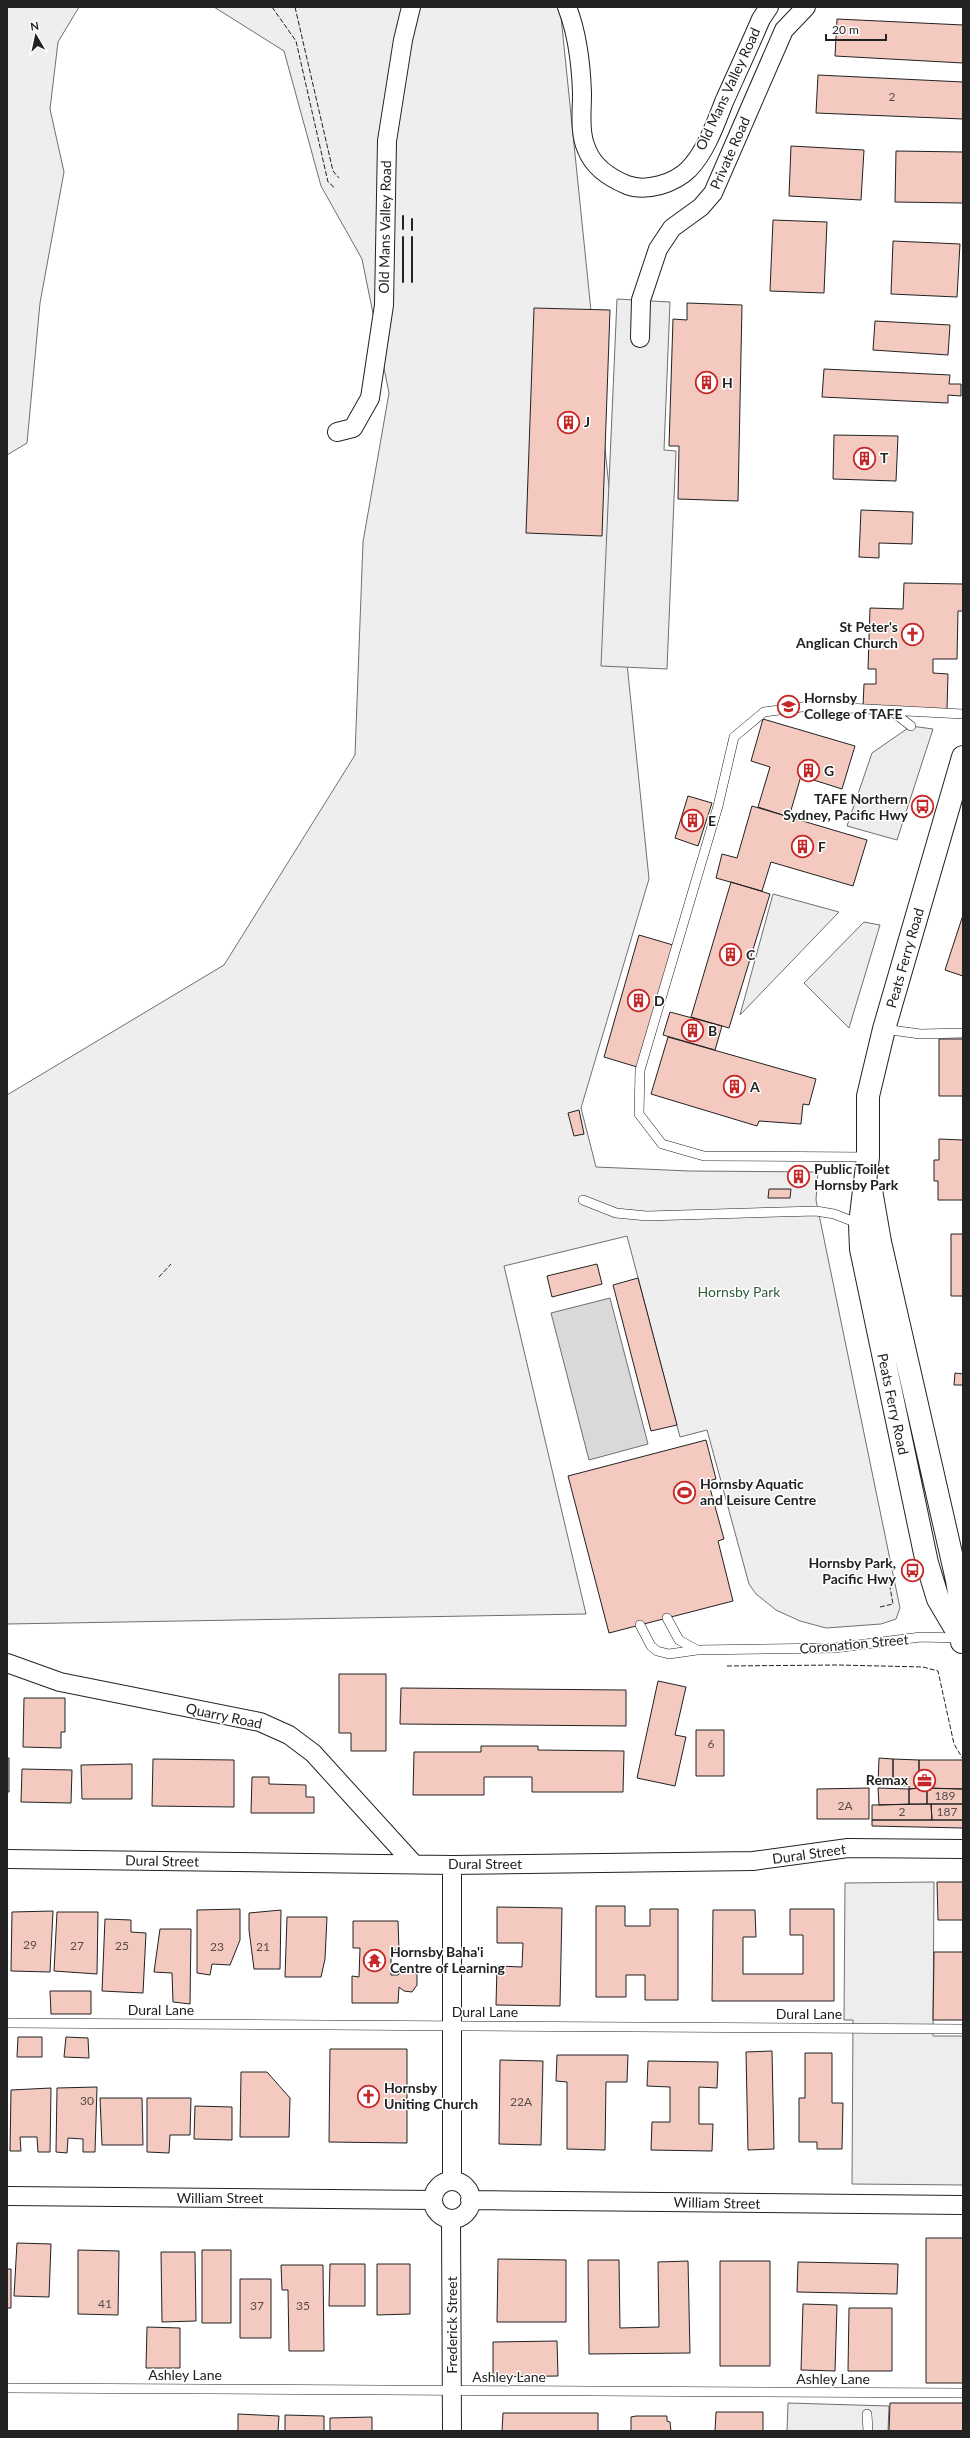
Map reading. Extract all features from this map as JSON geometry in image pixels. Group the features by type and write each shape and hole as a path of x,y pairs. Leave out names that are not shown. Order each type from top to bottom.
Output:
{"main road":[{"name":"Peats Ferry Road","path":"962,1641 938,1599 925,1557 861,1249 860,1224 867,1160 868,1096 884,1029 963,757"},
{"name":"Peats Ferry Road","path":"867,1160 880,1242 957,1580 962,1611 962,1641"}],"street":[{"name":"Old Mans Valley Road","path":"337,432 353,428 370,398 384,305 387,141 403,40 411,7"},
{"name":"Old Mans Valley Road","path":"567,7 574,25 581,60 582,130 586,150 597,167 608,175 633,187 653,186 673,180 688,169 712,130 760,19 769,7"},
{"name":"Private Road","path":"640,338 641,300 658,249 672,228 701,207 713,193 784,30 806,7"},
{"name":"Quarry Road","path":"7,1663 60,1682 260,1722 289,1734 313,1753 413,1863"},
{"name":"Dural Street","path":"7,1859 413,1863 452,1865 753,1861 848,1848 963,1848"},
{"path":"452,1865 452,2181"},
{"path":"452,2181 465,2187 470,2200 465,2214 451,2219 438,2213 432,2200 438,2187 452,2181"},
{"name":"William Street","path":"7,2196 432,2200"},
{"name":"William Street","path":"470,2200 963,2205"},
{"name":"Frederick Street","path":"451,2219 452,2431"}],"lane":[{"path":"867,1160 704,1156 662,1144 639,1114 640,1070 718,806 734,737 764,712 809,706 893,712 963,714"},
{"path":"893,712 911,726"},
{"path":"884,1029 920,1034 963,1034"},
{"path":"583,1200 616,1213 647,1216 816,1211 834,1214 860,1224"},
{"name":"Coronation Street","path":"667,1618 679,1640 697,1650"},
{"name":"Coronation Street","path":"640,1625 646,1640 657,1651 673,1654 697,1650 830,1648 921,1638 962,1641"},
{"name":"Dural Lane","path":"7,2023 963,2029"},
{"name":"Ashley Lane","path":"7,2388 963,2393"},
{"path":"907,2393 963,2388"},
{"path":"868,2414 868,2431"}],"green space":[{"path":"7,7 79,7 58,42 50,109 64,172 40,303 27,443 7,455"},
{"name":"Hornsby Park","path":"214,7 560,7 649,879 581,1108 596,1167 690,1171 818,1172 816,1200 900,1608 896,1619 881,1624 826,1628 800,1621 776,1610 756,1594 749,1584 707,1430 680,1437 627,1236 504,1266 586,1614 7,1624 7,1095 224,965 355,755 363,542 389,393 362,259 321,186 284,51"},
{"path":"773,894 839,912 740,1015"},
{"path":"864,922 880,925 849,1028 804,983"}],"shaded area":[{"path":"617,299 670,302 664,450 676,451 667,669 601,666"},
{"path":"911,726 933,729 897,840 847,826 872,753"},
{"path":"610,1298 648,1444 589,1460 551,1313"},
{"path":"934,1882 933,2036 963,2036 963,2185 852,2184 853,2020 844,2020 845,1883"},
{"path":"788,2403 889,2406 888,2431 787,2431"}],"building":[{"path":"837,19 963,25 963,63 835,56"},
{"path":"818,75 963,82 963,119 816,113"},
{"path":"791,146 864,150 861,200 789,196"},
{"path":"896,151 963,152 963,203 895,202"},
{"path":"773,220 827,222 824,293 770,291"},
{"path":"893,241 960,244 957,297 891,294"},
{"name":"H","path":"687,303 742,305 738,501 678,499 679,446 669,446 673,319 687,320"},
{"name":"J","path":"534,308 610,310 602,536 526,533"},
{"path":"875,321 950,325 948,355 873,350"},
{"path":"824,369 950,375 949,384 961,384 961,396 948,395 948,403 822,397"},
{"name":"T","path":"834,435 898,436 896,481 833,479"},
{"path":"861,510 913,512 912,544 879,543 879,558 859,557"},
{"name":"St Peter's Anglican Church","path":"904,583 963,584 963,611 958,611 957,659 933,659 933,673 948,674 947,709 863,707 864,684 876,684 876,669 868,669 870,608 903,609"},
{"name":"G","path":"763,719 855,746 842,789 801,776 789,817 758,807 770,767 751,761"},
{"name":"E","path":"688,796 712,803 698,846 675,838"},
{"name":"F","path":"752,806 867,840 853,886 771,862 762,891 716,878 722,854 737,858"},
{"name":"C","path":"731,882 770,894 729,1028 691,1017"},
{"path":"963,915 963,976 945,970"},
{"name":"D","path":"639,935 673,945 637,1067 604,1057"},
{"name":"B","path":"670,1012 722,1026 715,1050 663,1035"},
{"name":"A","path":"668,1037 816,1079 809,1105 803,1104 801,1124 759,1121 757,1126 651,1094"},
{"path":"939,1039 963,1039 963,1096 939,1096"},
{"path":"579,1110 584,1134 574,1136 568,1113"},
{"path":"939,1139 963,1140 963,1200 938,1200 938,1181 934,1181 934,1160 939,1160"},
{"name":"Public Toilet Hornsby Park","path":"790,1172 808,1173 807,1183 790,1182"},
{"path":"769,1189 791,1189 790,1198 768,1198"},
{"path":"951,1234 963,1234 963,1296 951,1296"},
{"path":"597,1264 602,1284 552,1297 547,1276"},
{"path":"638,1278 677,1425 651,1431 613,1285"},
{"path":"955,1373 963,1374 963,1385 954,1385"},
{"path":"706,1440 716,1479 708,1481 724,1539 718,1541 733,1601 609,1633 568,1476"},
{"path":"339,1674 386,1674 386,1751 351,1751 351,1733 339,1733"},
{"path":"658,1681 686,1687 675,1735 686,1737 675,1786 637,1778"},
{"path":"401,1688 626,1690 626,1726 400,1724"},
{"path":"24,1698 65,1698 65,1732 61,1732 61,1748 23,1747"},
{"path":"696,1730 724,1730 724,1776 696,1776"},
{"path":"481,1746 538,1746 538,1750 624,1751 623,1792 532,1792 532,1777 484,1777 484,1795 413,1795 414,1752 481,1752"},
{"path":"7,1758 9,1758 9,1792 7,1792"},
{"path":"879,1758 893,1759 893,1785 878,1785"},
{"path":"153,1759 234,1760 234,1807 152,1806"},
{"path":"893,1759 919,1760 919,1788 909,1789 909,1786 893,1785"},
{"path":"919,1760 963,1760 963,1789 919,1788"},
{"path":"132,1764 132,1799 82,1799 81,1765"},
{"path":"22,1769 72,1770 71,1803 21,1802"},
{"path":"252,1777 269,1777 269,1784 306,1785 306,1797 314,1797 314,1813 251,1813"},
{"path":"869,1788 869,1819 817,1819 817,1789"},
{"path":"878,1788 909,1789 909,1804 879,1805"},
{"path":"927,1788 927,1804 909,1804 909,1789"},
{"path":"927,1788 963,1789 963,1804 927,1804"},
{"path":"931,1804 963,1804 963,1820 932,1820"},
{"path":"931,1804 932,1820 872,1820 872,1805"},
{"path":"872,1820 963,1820 963,1828 872,1826"},
{"path":"937,1882 963,1882 963,1920 938,1920"},
{"path":"596,1906 625,1906 625,1926 650,1926 650,1909 678,1909 678,2000 645,2000 645,1975 626,1975 626,1997 596,1997"},
{"path":"497,1907 562,1908 560,2006 496,2005 497,1966 522,1967 523,1943 497,1943"},
{"path":"240,1909 240,1940 230,1965 212,1964 210,1975 197,1973 197,1910"},
{"path":"790,1909 834,1909 834,2001 712,2001 713,1910 755,1910 756,1937 743,1937 743,1974 803,1974 803,1935 790,1935"},
{"path":"281,1910 280,1969 254,1969 249,1930 249,1913"},
{"path":"53,1911 50,1972 11,1971 12,1912"},
{"path":"57,1912 98,1912 97,1974 54,1971"},
{"path":"287,1917 327,1917 325,1959 321,1977 285,1977"},
{"path":"105,1919 131,1920 131,1932 146,1933 143,1993 102,1991"},
{"name":"Hornsby Baha'i Centre of Learning","path":"353,1921 398,1921 399,1950 391,1950 391,1975 398,1975 403,1970 411,1971 417,1974 417,1985 412,1992 404,1991 399,1987 398,2003 352,2003 352,1976 359,1977 360,1948 353,1948"},
{"path":"160,1929 191,1929 190,2004 173,2002 172,1973 154,1972"},
{"path":"934,1952 963,1952 963,2020 933,2020"},
{"path":"50,1991 91,1991 91,2014 51,2014"},
{"path":"18,2037 42,2037 42,2057 17,2057"},
{"path":"66,2037 88,2038 89,2058 64,2057"},
{"name":"Hornsby Uniting Church","path":"330,2049 407,2049 407,2143 329,2142"},
{"path":"772,2051 774,2149 748,2150 746,2052"},
{"path":"805,2053 832,2053 832,2103 843,2103 842,2149 817,2149 817,2142 799,2142 799,2098 805,2098"},
{"path":"557,2055 628,2055 627,2082 606,2082 605,2150 567,2149 567,2082 556,2081"},
{"path":"500,2060 543,2061 541,2145 499,2144"},
{"path":"648,2061 718,2062 717,2088 699,2087 699,2124 713,2124 712,2151 651,2150 652,2122 670,2122 670,2087 647,2086"},
{"path":"241,2072 267,2072 290,2098 289,2137 240,2137"},
{"path":"97,2087 95,2152 83,2152 83,2139 68,2138 67,2153 56,2152 57,2088"},
{"path":"51,2088 50,2152 38,2152 37,2137 20,2137 21,2151 10,2151 11,2090"},
{"path":"100,2098 142,2098 143,2145 102,2145"},
{"path":"147,2098 191,2098 190,2135 170,2135 169,2153 147,2152"},
{"path":"195,2106 232,2107 232,2140 194,2139"},
{"path":"926,2238 963,2238 963,2383 926,2383"},
{"path":"17,2243 51,2244 49,2297 14,2296"},
{"path":"78,2250 119,2251 118,2315 78,2314"},
{"path":"202,2250 231,2250 231,2323 202,2323"},
{"path":"161,2252 195,2252 196,2321 162,2322"},
{"path":"498,2259 566,2260 566,2322 497,2322"},
{"path":"588,2260 619,2260 620,2328 659,2327 658,2262 688,2261 690,2353 589,2354"},
{"path":"720,2261 770,2261 770,2366 720,2366"},
{"path":"798,2262 898,2264 897,2294 797,2292"},
{"path":"330,2264 365,2264 365,2306 329,2306"},
{"path":"377,2264 410,2264 410,2314 377,2315"},
{"path":"281,2265 323,2265 324,2351 289,2351 288,2290 282,2290"},
{"path":"7,2269 11,2269 11,2308 7,2308"},
{"path":"240,2279 271,2279 271,2338 240,2338"},
{"path":"803,2304 837,2305 835,2371 801,2370"},
{"path":"849,2308 892,2308 892,2371 848,2371"},
{"path":"147,2327 180,2328 180,2368 146,2368"},
{"path":"557,2341 558,2376 493,2377 493,2342"},
{"path":"890,2403 963,2403 963,2431 889,2431"},
{"path":"716,2412 763,2412 763,2431 715,2431"},
{"path":"503,2413 598,2413 598,2431 502,2431"},
{"path":"238,2414 279,2416 278,2431 238,2431"},
{"path":"285,2415 324,2416 324,2431 285,2431"},
{"path":"667,2416 667,2421 670,2422 671,2431 631,2431 631,2417"},
{"path":"372,2417 372,2431 330,2431 330,2418"}],"fence":[{"path":"272,7 296,41 328,182 335,188"},
{"path":"295,7 333,171 339,178"},
{"path":"159,1277 171,1264"},
{"path":"880,1607 893,1604 889,1582"},
{"path":"727,1666 838,1665 923,1667 938,1671 954,1744 963,1759"}],"wall":[{"path":"403,216 403,229"},
{"path":"412,219 412,230"},
{"path":"403,237 403,282"},
{"path":"412,237 412,282"}],"place":[{"name":"H","path":"706,383"},
{"name":"J","path":"568,422"},
{"name":"T","path":"865,458"},
{"name":"St Peter's Anglican Church","path":"913,635"},
{"name":"Hornsby College of TAFE","path":"788,706"},
{"name":"G","path":"808,771"},
{"name":"TAFE Northern Sydney, Pacific Hwy","path":"923,807"},
{"name":"E","path":"693,821"},
{"name":"F","path":"802,847"},
{"name":"C","path":"730,955"},
{"name":"D","path":"638,1001"},
{"name":"B","path":"693,1031"},
{"name":"A","path":"734,1087"},
{"name":"Public Toilet Hornsby Park","path":"799,1177"},
{"name":"Hornsby Aquatic and Leisure Centre","path":"685,1492"},
{"name":"Hornsby Park, Pacific Hwy","path":"912,1571"},
{"name":"Remax","path":"924,1780"},
{"name":"Hornsby Baha'i Centre of Learning","path":"375,1960"},
{"name":"Hornsby Uniting Church","path":"368,2096"}]}
